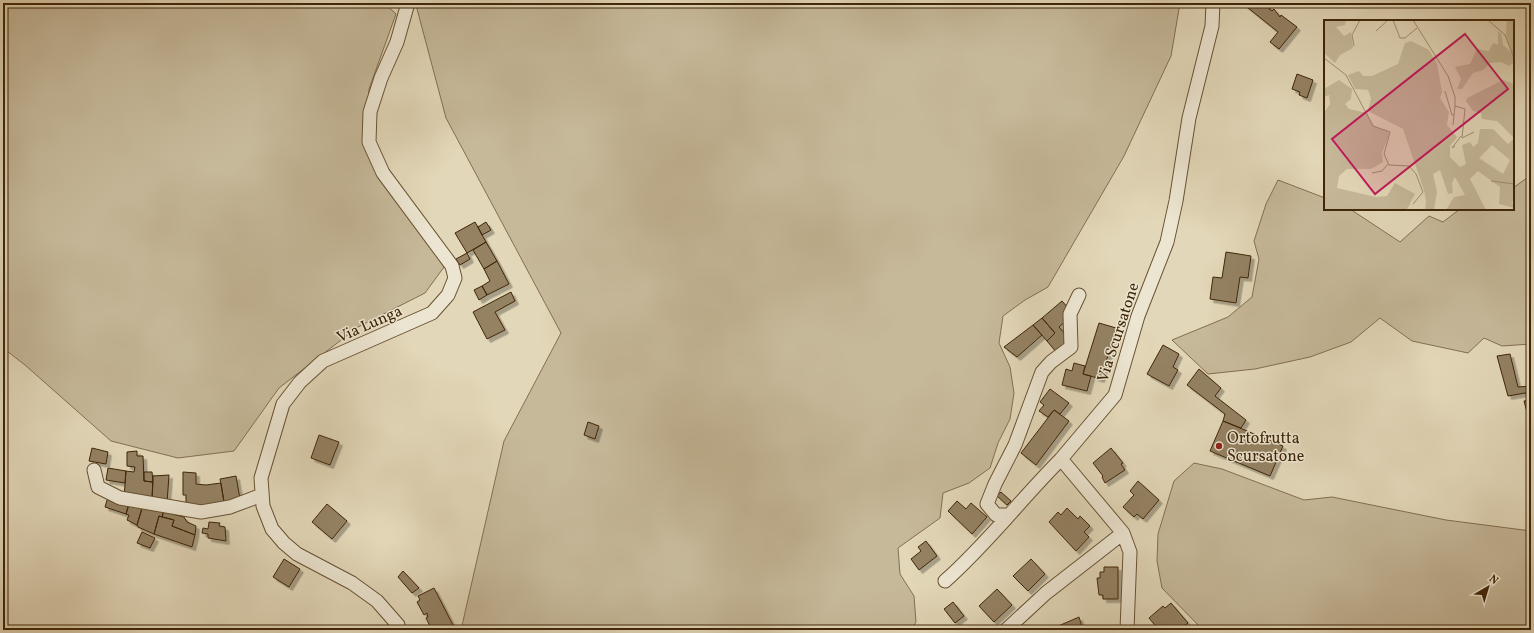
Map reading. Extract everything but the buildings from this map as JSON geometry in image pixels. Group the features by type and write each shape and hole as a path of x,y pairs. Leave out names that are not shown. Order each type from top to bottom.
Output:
{"street":[{"name":"Via Lunga","path":"399,630 398,625 377,601 352,583 303,557 284,543 272,528 263,506 261,478 283,404 300,382 323,361 432,312 448,295 455,278 452,266 383,173 369,142 370,112 381,78 397,42 408,3"},
{"name":"Via Scursatone","path":"945,581 974,555 1008,515 1061,459 1115,395 1138,316 1167,242 1176,200 1189,118 1212,26 1213,3"},
{"path":"1008,515 996,515 987,504 994,484 1015,446 1042,372 1050,362 1071,347 1070,314 1079,295"},
{"path":"1061,459 1123,533 1130,552 1127,630"},
{"path":"94,470 98,487 120,498 156,503 179,510 201,512 230,507 262,495"},
{"path":"1006,630 1046,592 1123,533"}],"shaded area":[{"path":"3,3 384,3 396,14 369,89 367,113 369,149 447,263 425,293 358,327 279,388 234,451 178,458 111,441 25,365 3,348"},
{"path":"421,3 1180,3 1171,56 1124,156 1048,287 1025,300 1003,316 999,343 1010,367 1014,393 1010,419 998,443 990,468 969,483 943,493 940,518 898,548 900,574 914,596 916,622 911,630 461,630 504,441 561,333 446,118 416,5"},
{"path":"1531,175 1531,344 1502,346 1484,338 1468,353 1412,341 1380,318 1351,342 1310,357 1255,369 1208,374 1172,340 1228,317 1252,297 1259,259 1254,241 1266,204 1278,180 1324,198 1324,210 1352,210 1400,242 1429,216 1443,222 1459,210 1514,210 1514,187"},
{"path":"1194,463 1222,469 1304,500 1332,497 1446,520 1531,531 1531,630 1203,630 1162,588 1157,561 1158,534 1174,481"}],"place":[{"name":"Ortofrutta Scursatone","path":"1219,446"}]}
